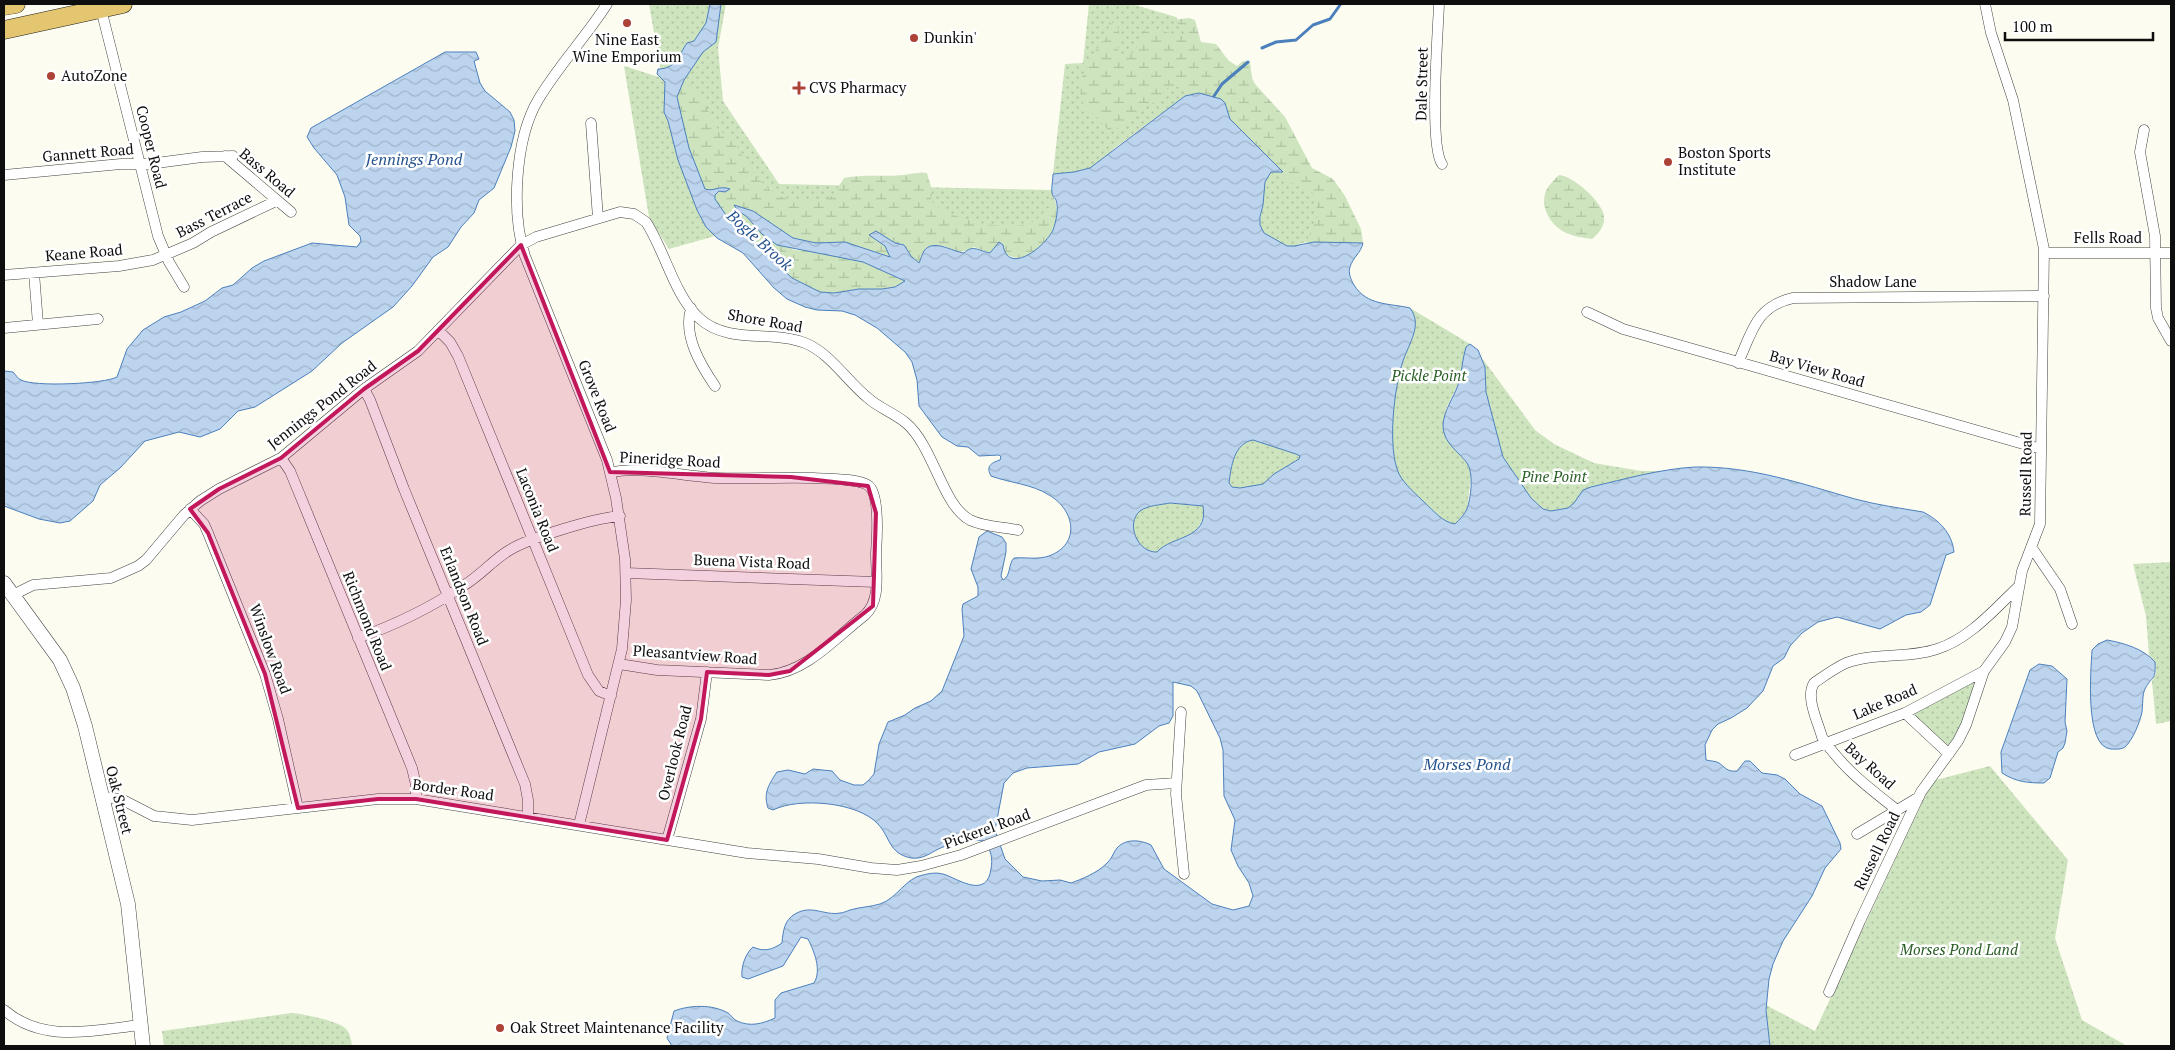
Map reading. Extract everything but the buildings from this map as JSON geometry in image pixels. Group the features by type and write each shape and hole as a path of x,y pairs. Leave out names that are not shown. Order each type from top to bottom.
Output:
{"highway":[{"path":"4,6 16,4"},
{"path":"4,30 123,4"}],"street":[{"name":"Grove Road","path":"579,825 582,805 619,664 625,615 626,573 620,516 611,473 521,244 517,223 516,198 521,156 530,118 538,100 607,4"},
{"name":"Dale Street","path":"1439,4 1436,74 1436,151 1442,164"},
{"name":"Russell Road","path":"1829,992 1860,921 1920,796 1966,726 1984,671 2005,642 2012,627 2022,571 2040,524 2044,253 2013,100 1991,33 1985,4"},
{"name":"Cooper Road","path":"101,9 158,236 166,255 184,287"},
{"path":"591,123 598,218"},
{"path":"2144,130 2140,145 2141,161 2154,231 2156,308 2160,322 2171,341"},
{"name":"Gannett Road","path":"4,175 229,156"},
{"name":"Bass Road","path":"229,156 276,201 291,212"},
{"name":"Bass Terrace","path":"166,255 276,201"},
{"name":"Shore Road","path":"521,244 598,218 627,213 640,217 646,222 691,308 705,322 722,330 751,336 797,340 813,347 870,400 899,418 912,429 924,445 950,499 965,517 979,523 1018,530"},
{"name":"Jennings Pond Road","path":"13,595 32,585 98,580 120,576 129,572 146,560 190,509 219,489 281,458 364,389 408,359 439,331 521,244"},
{"name":"Fells Road","path":"2044,253 2171,253"},
{"name":"Keane Road","path":"4,275 134,264 166,255"},
{"path":"34,273 38,324"},
{"name":"Shadow Lane","path":"1738,363 1760,314 1771,305 1793,298 2044,296"},
{"path":"691,308 689,323 695,354 715,386"},
{"name":"Bay View Road","path":"1587,312 1623,329 2041,449"},
{"path":"4,328 98,319"},
{"name":"Laconia Road","path":"439,331 450,342 458,356 591,682 599,691 612,696"},
{"name":"Erlandson Road","path":"364,389 524,784 528,800 528,817"},
{"name":"Richmond Road","path":"281,458 290,470 412,768 416,785 416,799"},
{"name":"Pineridge Road","path":"611,473 630,471 729,478 819,479 856,482 868,486 874,495 876,513 876,582"},
{"name":"Winslow Road","path":"190,509 204,524 265,674 278,719 298,808"},
{"path":"358,638 399,623 447,596 478,576 508,551 533,540 606,518 620,516"},
{"path":"2032,548 2060,589 2072,624"},
{"name":"Buena Vista Road","path":"626,573 876,582"},
{"name":"Oak Street","path":"4,582 51,646 66,672 85,726 128,904 143,1046"},
{"name":"Pleasantview Road","path":"619,664 657,670 782,674 798,667 865,615 873,606 876,582"},
{"name":"Bay Road","path":"1897,810 1866,786 1841,763 1825,742 1811,699 1810,688 1814,683 1848,662 1912,655 1937,649 1950,643 1989,616 2018,587"},
{"name":"Lake Road","path":"1795,755 1905,713 1984,671"},
{"name":"Overlook Road","path":"667,840 701,719 707,672"},
{"path":"1181,712 1176,802 1184,874"},
{"path":"1905,713 1949,754"},
{"name":"Pickerel Road","path":"802,858 832,860 871,868 897,870 944,861 1141,787 1156,783 1176,783"},
{"path":"1857,834 1920,796"},
{"name":"Border Road","path":"102,797 121,799 154,816 178,820 222,818 378,799 416,799 763,855 802,858"},
{"path":"4,1010 26,1025 49,1032 77,1032 141,1025"}],"highlighted area":[{"path":"521,245 610,472 791,477 868,486 876,513 873,606 790,671 769,675 707,672 701,719 667,840 416,799 378,799 298,808 265,674 208,533 190,509 219,489 281,458 364,389 418,351"}],"green space":[{"path":"649,4 726,4 718,48 723,101 779,184 1052,190 1053,230 845,242 740,229 669,249 649,217 624,66 662,78"},
{"path":"1089,4 1132,4 1176,17 1351,226 1294,246 1287,246 1264,233 1260,225 1265,182 1271,172 1282,171 1185,96 1116,147 1099,163 1090,168 1074,172 1053,174 1065,64 1083,63"},
{"path":"1189,18 1195,20 1201,42 1216,44 1228,60 1237,66 1243,61 1250,62 1252,78 1255,84 1285,117 1312,168 1333,179 1345,196 1361,229 1363,243 1306,243 1318,215 1316,198 1311,191 1290,182 1230,119 1225,103 1199,93 1191,93 1181,87 1170,87 1165,89 1161,98 1140,110 1128,125 1109,131 1095,115 1087,110 1080,97 1082,77 1095,51 1108,36 1109,21 1119,31 1118,53 1125,57 1136,49 1145,29 1183,35 1186,32 1185,28 1172,20"},
{"path":"686,85 694,86 716,126 735,143 745,161 764,184 780,196 800,200 830,198 844,178 927,173 932,190 931,200 950,213 979,223 1010,226 1033,222 1046,210 1052,194 1056,203 1057,213 1051,234 1038,250 1029,256 1020,258 994,250 990,253 974,247 960,252 945,246 924,251 920,263 911,256 904,245 895,243 876,231 869,235 885,246 891,257 845,242 816,243 793,238 753,211 738,211 746,216 751,223 794,250 812,251 863,262 905,281 895,287 882,289 859,289 834,293 820,292 792,278 728,218 714,199 722,186 710,190 705,189 683,132 677,109 678,94"},
{"path":"1559,175 1565,176 1579,184 1593,197 1602,210 1604,220 1602,226 1592,239 1562,231 1548,215 1544,201 1545,194 1548,187"},
{"name":"Pickle Point","path":"1410,308 1470,344 1466,348 1458,384 1446,409 1446,439 1468,464 1471,475 1467,510 1455,524 1438,516 1404,482 1395,463 1393,418 1397,386 1403,361 1415,327 1414,314"},
{"name":"Pine Point","path":"1482,358 1535,430 1554,444 1594,463 1641,471 1665,471 1591,487 1583,490 1568,508 1551,511 1543,509 1531,498 1503,457 1486,392 1485,367"},
{"path":"1253,440 1296,454 1300,456 1299,459 1274,474 1263,484 1240,488 1232,487 1229,483 1235,457 1242,446"},
{"path":"1170,503 1203,506 1201,523 1196,530 1181,540 1157,552 1150,551 1139,543 1136,537 1134,523 1136,517 1140,511 1147,508"},
{"path":"2171,562 2171,721 2156,724 2152,681 2156,673 2155,662 2149,655 2146,616 2133,564"},
{"path":"1984,671 1949,754 1905,713"},
{"name":"Morses Pond Land","path":"1990,766 2068,860 2055,938 2082,1020 2127,1046 1770,1046 1766,1005 1815,1031 1932,781"},
{"path":"292,1013 320,1018 341,1025 348,1032 352,1046 164,1046 162,1031"}],"water":[{"name":"Morses Pond","path":"710,4 721,4 716,42 703,52 684,80 677,97 689,148 705,189 730,189 725,192 719,191 715,195 715,199 728,218 792,278 820,292 834,293 859,289 882,289 895,287 905,281 863,262 777,245 762,234 734,205 753,211 793,238 816,243 845,242 890,257 885,246 869,235 876,231 895,243 904,245 911,256 919,263 924,251 928,247 938,246 964,253 970,249 976,249 990,253 999,242 1003,245 1006,254 1012,258 1019,258 1027,256 1043,244 1053,230 1057,207 1052,193 1053,174 1090,168 1185,96 1199,93 1221,99 1225,103 1230,119 1283,172 1271,172 1265,182 1260,217 1260,225 1264,233 1287,246 1314,242 1363,243 1361,250 1349,269 1350,276 1359,292 1379,303 1410,308 1414,314 1414,334 1403,361 1397,386 1393,418 1393,449 1395,463 1401,478 1442,519 1455,524 1467,509 1470,499 1471,473 1469,467 1448,442 1443,425 1447,409 1458,385 1466,347 1470,344 1478,350 1485,367 1486,392 1503,457 1531,498 1543,509 1551,511 1568,508 1583,490 1591,487 1669,470 1716,467 1776,477 1863,501 1923,512 1939,523 1948,533 1954,552 1946,555 1930,605 1921,612 1906,615 1880,629 1837,617 1818,622 1802,633 1790,646 1784,658 1773,666 1763,691 1747,708 1718,724 1712,730 1705,745 1706,760 1718,762 1729,770 1737,771 1745,761 1750,761 1762,773 1777,775 1785,779 1800,794 1822,806 1840,843 1841,849 1825,868 1812,896 1783,941 1773,964 1769,979 1766,1010 1770,1046 672,1046 667,1038 674,1011 694,1007 708,1007 722,1010 742,1023 761,1023 775,1018 775,1000 781,993 814,983 817,972 815,955 808,939 801,937 783,966 748,979 742,977 744,961 750,950 753,947 768,949 782,943 786,923 795,914 807,910 841,913 880,904 892,897 911,880 929,874 943,874 973,885 984,883 989,878 992,858 984,841 958,843 943,847 924,856 911,858 898,853 878,824 857,811 843,806 812,803 784,806 773,810 768,808 767,793 769,785 777,772 788,770 805,774 813,769 832,771 840,780 854,785 863,785 869,780 874,774 879,744 888,722 931,701 942,691 964,636 963,604 978,596 978,587 971,569 979,537 987,531 1002,537 1006,543 1001,576 1003,580 1007,576 1014,558 1045,557 1059,551 1066,544 1071,527 1064,509 1058,501 1049,495 1035,488 991,476 989,468 991,464 1000,460 1001,457 999,455 979,456 968,447 957,446 942,437 919,406 917,380 912,362 905,352 877,328 855,315 842,311 817,310 787,299 774,288 743,253 717,238 706,227 697,210 678,160 664,112 665,82 657,74 658,69 669,67 673,64 687,43 694,41 706,23","holes":["1253,440 1296,454 1300,456 1299,459 1274,474 1263,484 1240,488 1232,487 1229,483 1235,457 1242,446","1170,503 1203,506 1203,517 1195,531 1171,542 1157,552 1150,551 1139,543 1134,530 1134,523 1140,511","1173,682 1191,686 1197,691 1220,738 1223,750 1224,796 1235,820 1231,850 1238,866 1249,883 1253,896 1249,906 1233,910 1212,904 1164,869 1151,845 1143,842 1129,841 1121,845 1102,867 1071,883 1060,880 1042,881 1023,877 1005,859 995,830 1004,783 1013,773 1027,768 1078,764 1099,752 1135,744 1159,726 1169,723 1173,716"]},
{"name":"Jennings Pond","path":"445,52 476,52 479,59 474,61 480,83 485,91 510,112 514,120 515,131 511,147 494,188 479,200 474,213 461,227 448,247 433,257 412,286 393,307 342,343 312,371 255,407 238,411 220,429 200,437 179,432 145,441 120,468 100,485 93,501 70,521 60,523 39,519 4,506 4,371 13,372 21,380 28,382 54,384 84,383 117,377 127,349 143,330 164,317 181,312 205,301 222,288 233,285 252,268 264,261 312,243 357,247 361,241 360,236 349,225 345,197 337,175 307,137 311,128"},
{"path":"2107,640 2133,647 2155,662 2154,676 2144,691 2142,712 2134,735 2129,743 2119,749 2111,749 2102,745 2096,736 2091,706 2092,650 2098,644"},
{"path":"2039,664 2052,666 2067,679 2065,722 2067,731 2065,743 2058,752 2050,778 2044,783 2033,783 2012,778 2002,773 2001,752 2030,670"}],"waterway":[{"path":"1262,48 1276,42 1296,40 1313,25 1330,19 1340,5"},
{"path":"1214,96 1222,84 1248,62"}],"place":[{"name":"Nine East Wine Emporium","path":"627,23"},
{"name":"Dunkin'","path":"914,38"},
{"name":"AutoZone","path":"51,76"},
{"name":"CVS Pharmacy","path":"799,88"},
{"name":"Boston Sports Institute","path":"1668,162"},
{"name":"Oak Street Maintenance Facility","path":"500,1028"}],"water label":[{"name":"Bogle Brook","path":"760,240"}]}
